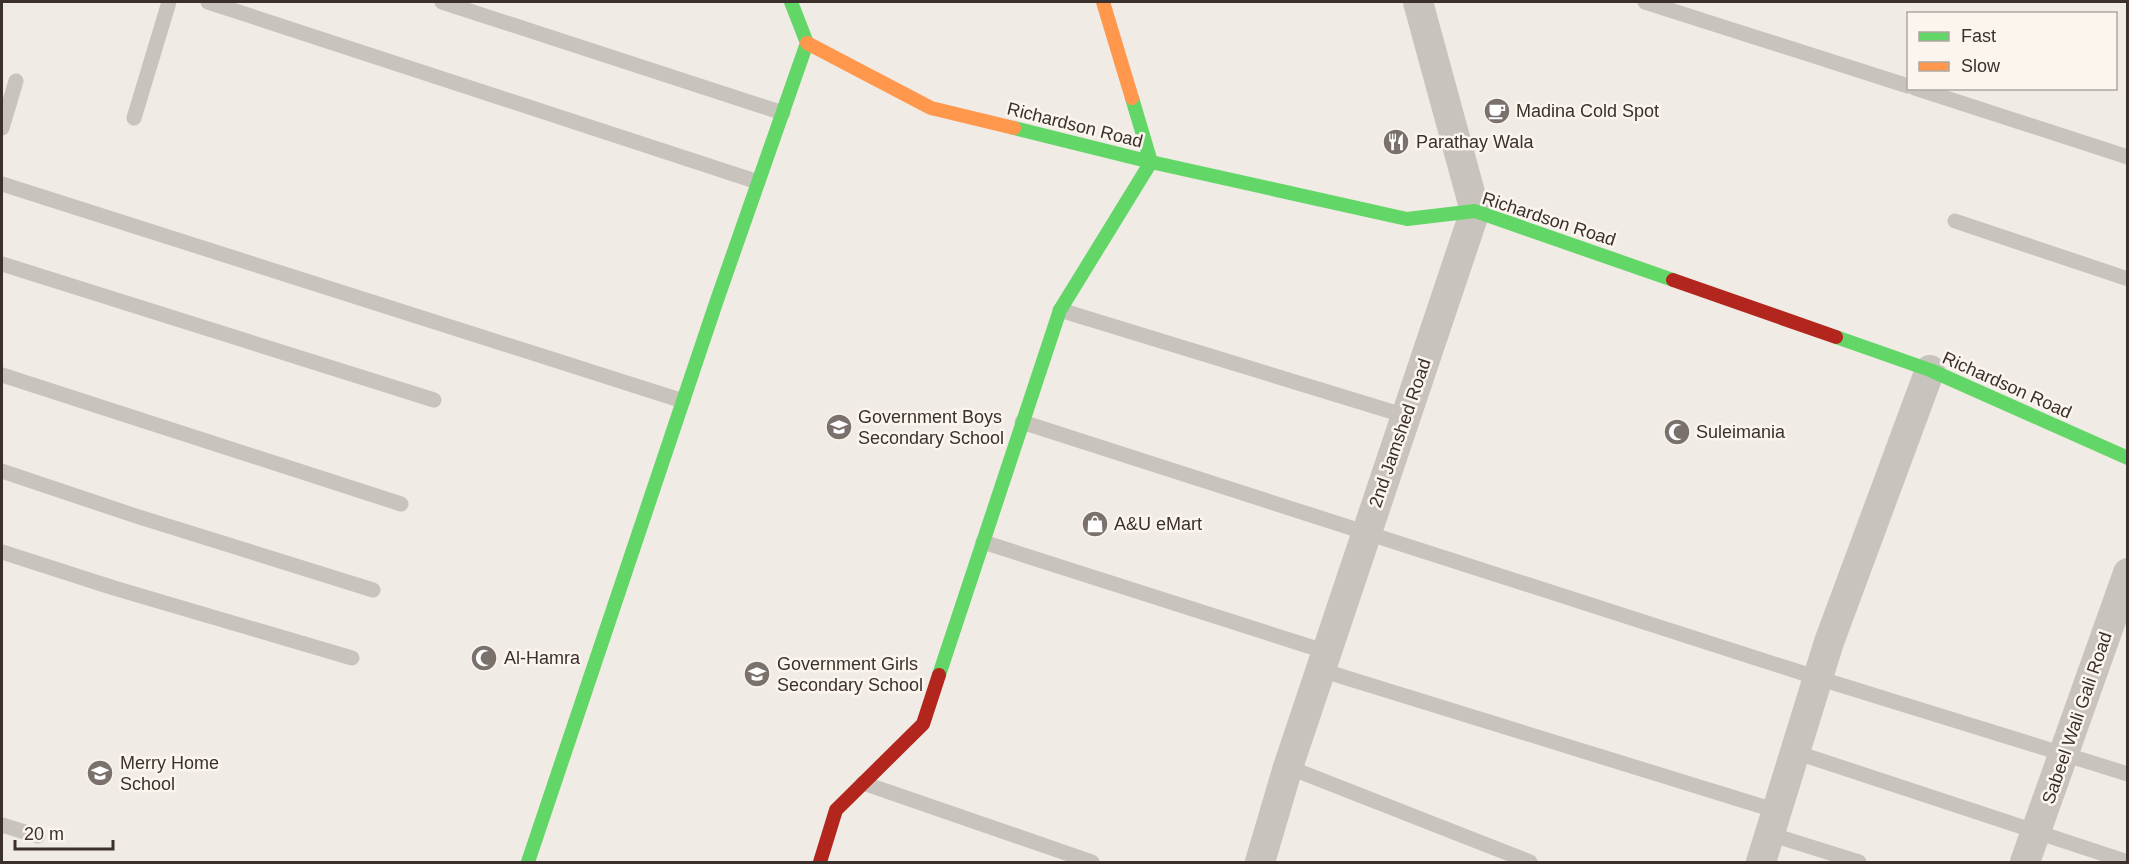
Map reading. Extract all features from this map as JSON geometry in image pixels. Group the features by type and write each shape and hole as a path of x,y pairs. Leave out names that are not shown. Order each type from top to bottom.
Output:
{"street":[{"path":"528,862 807,42 791,2"},
{"path":"820,862 836,810 923,724 1060,310 1151,162 1102,2"},
{"path":"1418,2 1475,211"},
{"name":"Richardson Road","path":"807,42 931,108 1151,162 1407,219 1475,211 1930,370 2127,458"},
{"name":"2nd Jamshed Road","path":"1260,862 1287,767 1475,211"},
{"path":"1761,862 1829,642 1930,370"},
{"name":"Sabeel Wali Gali Road","path":"2025,862 2127,573"}],"lane":[{"path":"134,117 169,2"},
{"path":"208,2 759,182"},
{"path":"442,2 783,113"},
{"path":"1645,2 1907,87"},
{"path":"2,128 16,81"},
{"path":"1921,90 2127,157"},
{"path":"2,184 683,401"},
{"path":"1955,221 2127,279"},
{"path":"2,264 434,400"},
{"path":"1060,310 1406,416"},
{"path":"2,375 401,504"},
{"path":"1022,422 1818,678 2127,774"},
{"path":"2,471 135,516 374,590"},
{"path":"983,542 1774,822 1859,862"},
{"path":"2,552 114,588 352,658"},
{"path":"1795,752 2127,862"},
{"path":"1287,767 1530,862"},
{"path":"863,783 1092,862"},
{"path":"2,825 38,836"}],"traffic: fast":[{"path":"791,2 807,43"},
{"path":"528,862 717,300 807,43"},
{"path":"939,675 1060,310 1151,162 1132,98"},
{"path":"1014,128 1151,162 1407,219 1475,211 1673,280"},
{"path":"1836,337 1930,370 2128,458"}],"traffic: slow":[{"path":"1103,2 1132,98"},
{"path":"807,43 931,108 1014,128"}],"traffic: jam":[{"path":"1673,280 1836,337"},
{"path":"820,862 836,810 923,724 939,675"}],"place":[{"name":"Madina Cold Spot","path":"1497,111"},
{"name":"Parathay Wala","path":"1396,142"},
{"name":"Government Boys Secondary School","path":"839,427"},
{"name":"Suleimania","path":"1677,432"},
{"name":"A&U eMart","path":"1095,524"},
{"name":"Al-Hamra","path":"484,658"},
{"name":"Government Girls Secondary School","path":"757,674"},
{"name":"Merry Home School","path":"100,773"}]}
